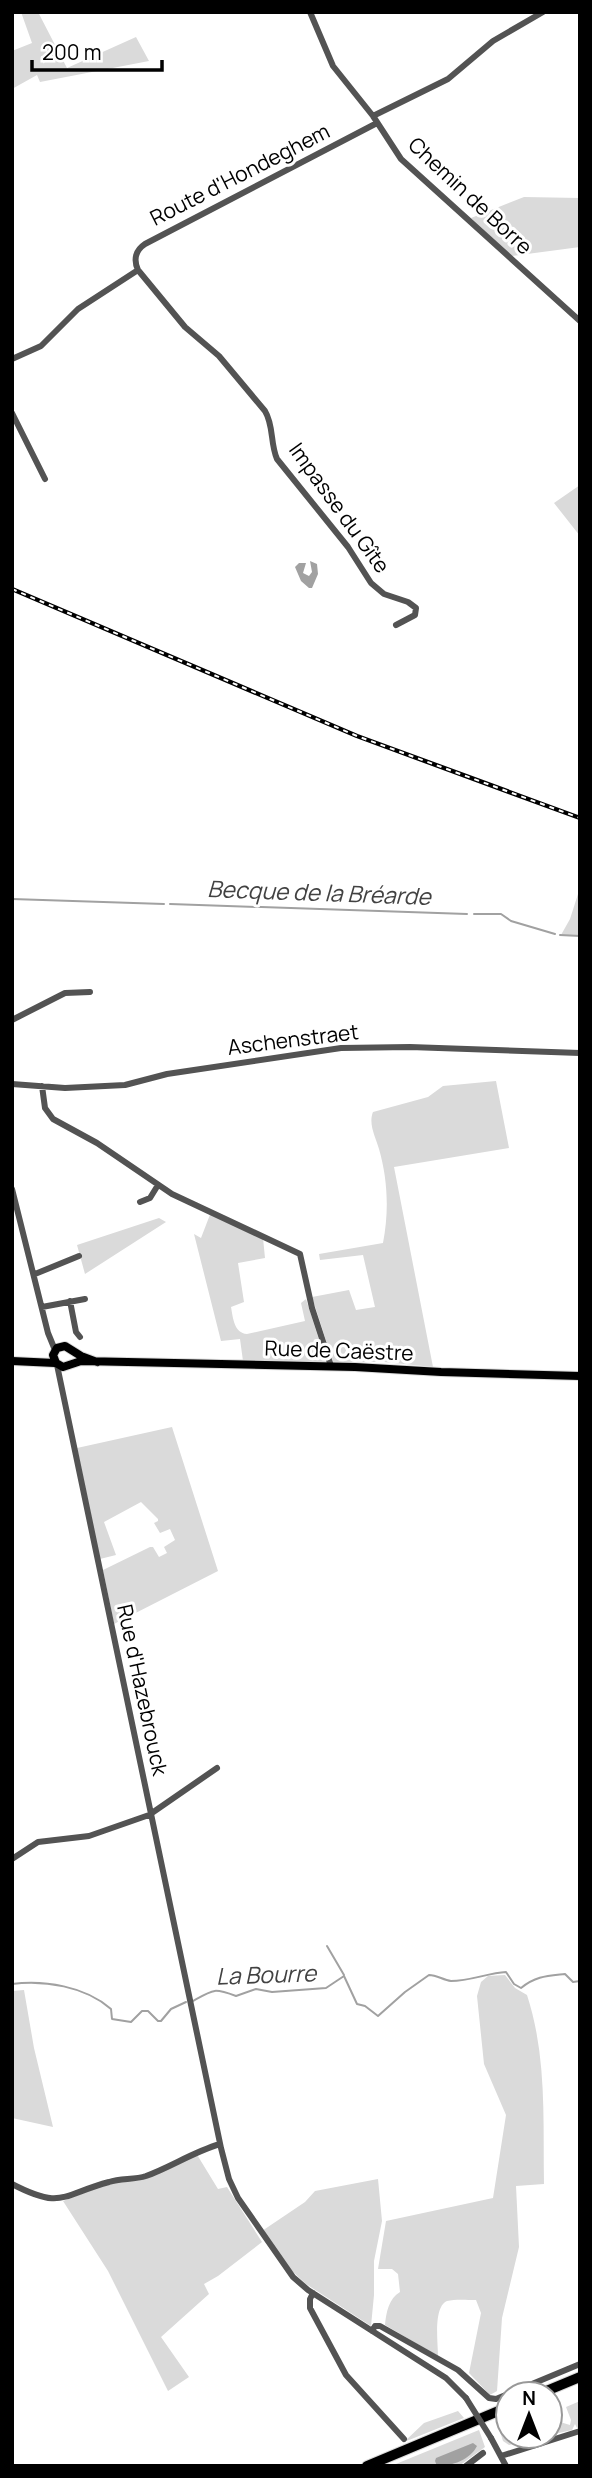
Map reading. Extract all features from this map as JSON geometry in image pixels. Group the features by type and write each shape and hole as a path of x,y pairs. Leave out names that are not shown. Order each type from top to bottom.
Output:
{"highway":[{"path":"367,2466 494,2413"}],"main road":[{"path":"12,1361 36,1362 59,1360 74,1357 69,1348 60,1346 59,1360"},
{"name":"Rue de Caëstre","path":"69,1348 86,1359 97,1362"},
{"name":"Rue de Caëstre","path":"59,1360 331,1366 450,1373 580,1376"}],"street":[{"name":"Chemin de Borre","path":"310,12 333,66 373,116 404,162 580,321"},
{"path":"373,116 451,77 493,41 543,12"},
{"name":"Route d'Hondeghem","path":"138,270 136,254 143,245 377,123"},
{"path":"12,359 39,348 78,309 138,270"},
{"name":"Impasse du Gîte","path":"138,270 183,324 219,356 265,411 271,424 277,459 348,547 370,583 384,594 414,606 417,611 415,615 396,625"},
{"path":"12,413 44,479"},
{"path":"12,1020 65,993 90,992"},
{"name":"Aschenstraet","path":"12,1084 68,1088 125,1084 167,1074 341,1048 415,1047 580,1053"},
{"path":"42,1086 44,1106 50,1117 97,1143 158,1185 300,1254 312,1308 331,1366"},
{"path":"140,1202 149,1199 158,1185"},
{"path":"12,1189 47,1327 59,1360"},
{"path":"35,1274 79,1255"},
{"path":"43,1307 85,1298"},
{"path":"70,1301 76,1332 80,1337"},
{"path":"47,1327 54,1338 69,1348"},
{"name":"Rue d'Hazebrouck","path":"59,1360 61,1387 220,2144"},
{"path":"12,1859 38,1842 86,1837 150,1814 217,1768"},
{"path":"12,2184 41,2197 65,2197 112,2181 147,2176 196,2152 220,2144 229,2179 243,2206 284,2267 313,2293 446,2378 466,2398 506,2466"},
{"path":"313,2293 309,2301 310,2308 344,2372 404,2440"},
{"path":"372,2331 375,2326 380,2326 439,2358 461,2372 489,2398 494,2399"},
{"path":"542,2380 580,2364"},
{"path":"501,2456 580,2431"},
{"path":"466,2466 483,2453"}],"shaded area":[{"path":"21,12 38,12 67,68 136,37 149,61 40,82 37,75 12,89 12,51 32,43"},
{"path":"524,197 580,198 580,247 512,256 471,218"},
{"path":"580,485 580,536 554,503"},
{"path":"310,561 317,564 318,574 312,588 301,581 295,567 299,563 306,563 303,573 309,576 312,572"},
{"path":"578,894 580,936 561,935 570,919"},
{"path":"496,1081 509,1148 394,1167 433,1367 384,1362 333,1362 312,1297 349,1290 356,1310 375,1307 363,1255 320,1260 319,1254 383,1243 387,1208 386,1184 372,1126 373,1112 428,1097 443,1086"},
{"path":"211,1212 263,1238 265,1258 238,1263 244,1302 231,1307 239,1331 247,1334 305,1321 301,1303 306,1299 326,1362 243,1361 240,1339 221,1341 194,1234 201,1238"},
{"path":"159,1218 166,1222 85,1274 77,1245"},
{"path":"172,1427 218,1571 114,1624 103,1570 150,1547 153,1547 159,1557 167,1553 164,1547 175,1540 170,1529 160,1533 154,1523 158,1519 141,1502 104,1522 116,1555 100,1559 77,1448"},
{"path":"505,1975 515,1988 527,1995 541,2065 544,2184 516,2186 519,2247 502,2318 498,2380 494,2380 494,2393 490,2395 469,2373 481,2313 476,2300 450,2300 443,2305 437,2326 438,2356 385,2325 391,2302 400,2292 398,2274 392,2269 378,2269 386,2221 493,2198 506,2115 484,2064 477,1996 481,1982 488,1976"},
{"path":"24,1990 34,2048 53,2127 12,2118 12,1991"},
{"path":"196,2153 218,2189 227,2187 262,2242 204,2284 209,2294 161,2337 189,2377 168,2391 108,2271 63,2201 110,2183 141,2180"},
{"path":"378,2179 382,2221 374,2261 371,2326 306,2284 291,2270 262,2231 305,2202 315,2191"},
{"path":"580,2401 580,2427 577,2428 575,2424 572,2430 564,2432 564,2423 570,2425 571,2420 566,2407"},
{"path":"458,2411 464,2418 404,2442 424,2423"},
{"path":"479,2430 485,2447 459,2466 391,2466"},
{"path":"473,2443 477,2446 465,2458 449,2465 437,2466 436,2458"}],"waterway":[{"name":"Becque de la Bréarde","path":"12,899 164,904"},
{"name":"Becque de la Bréarde","path":"170,904 467,914"},
{"name":"Becque de la Bréarde","path":"474,914 501,914 511,921 555,934"},
{"name":"Becque de la Bréarde","path":"560,935 580,936"},
{"path":"327,1946 344,1975"},
{"name":"La Bourre","path":"193,2001 214,1991 236,1996 256,1989 272,1992 326,1988 344,1976 357,2004 365,2006 378,2016 429,1975 451,1981 506,1972 514,1984 521,1988 537,1979 553,1975 565,1974 573,1982 580,1981"},
{"name":"La Bourre","path":"12,1984 51,1984 77,1990 101,2001 111,2009 112,2019 131,2022 142,2011 148,2011 161,2021 171,2009 186,2002"}],"railway":[{"path":"12,589 357,736 580,818"}]}
